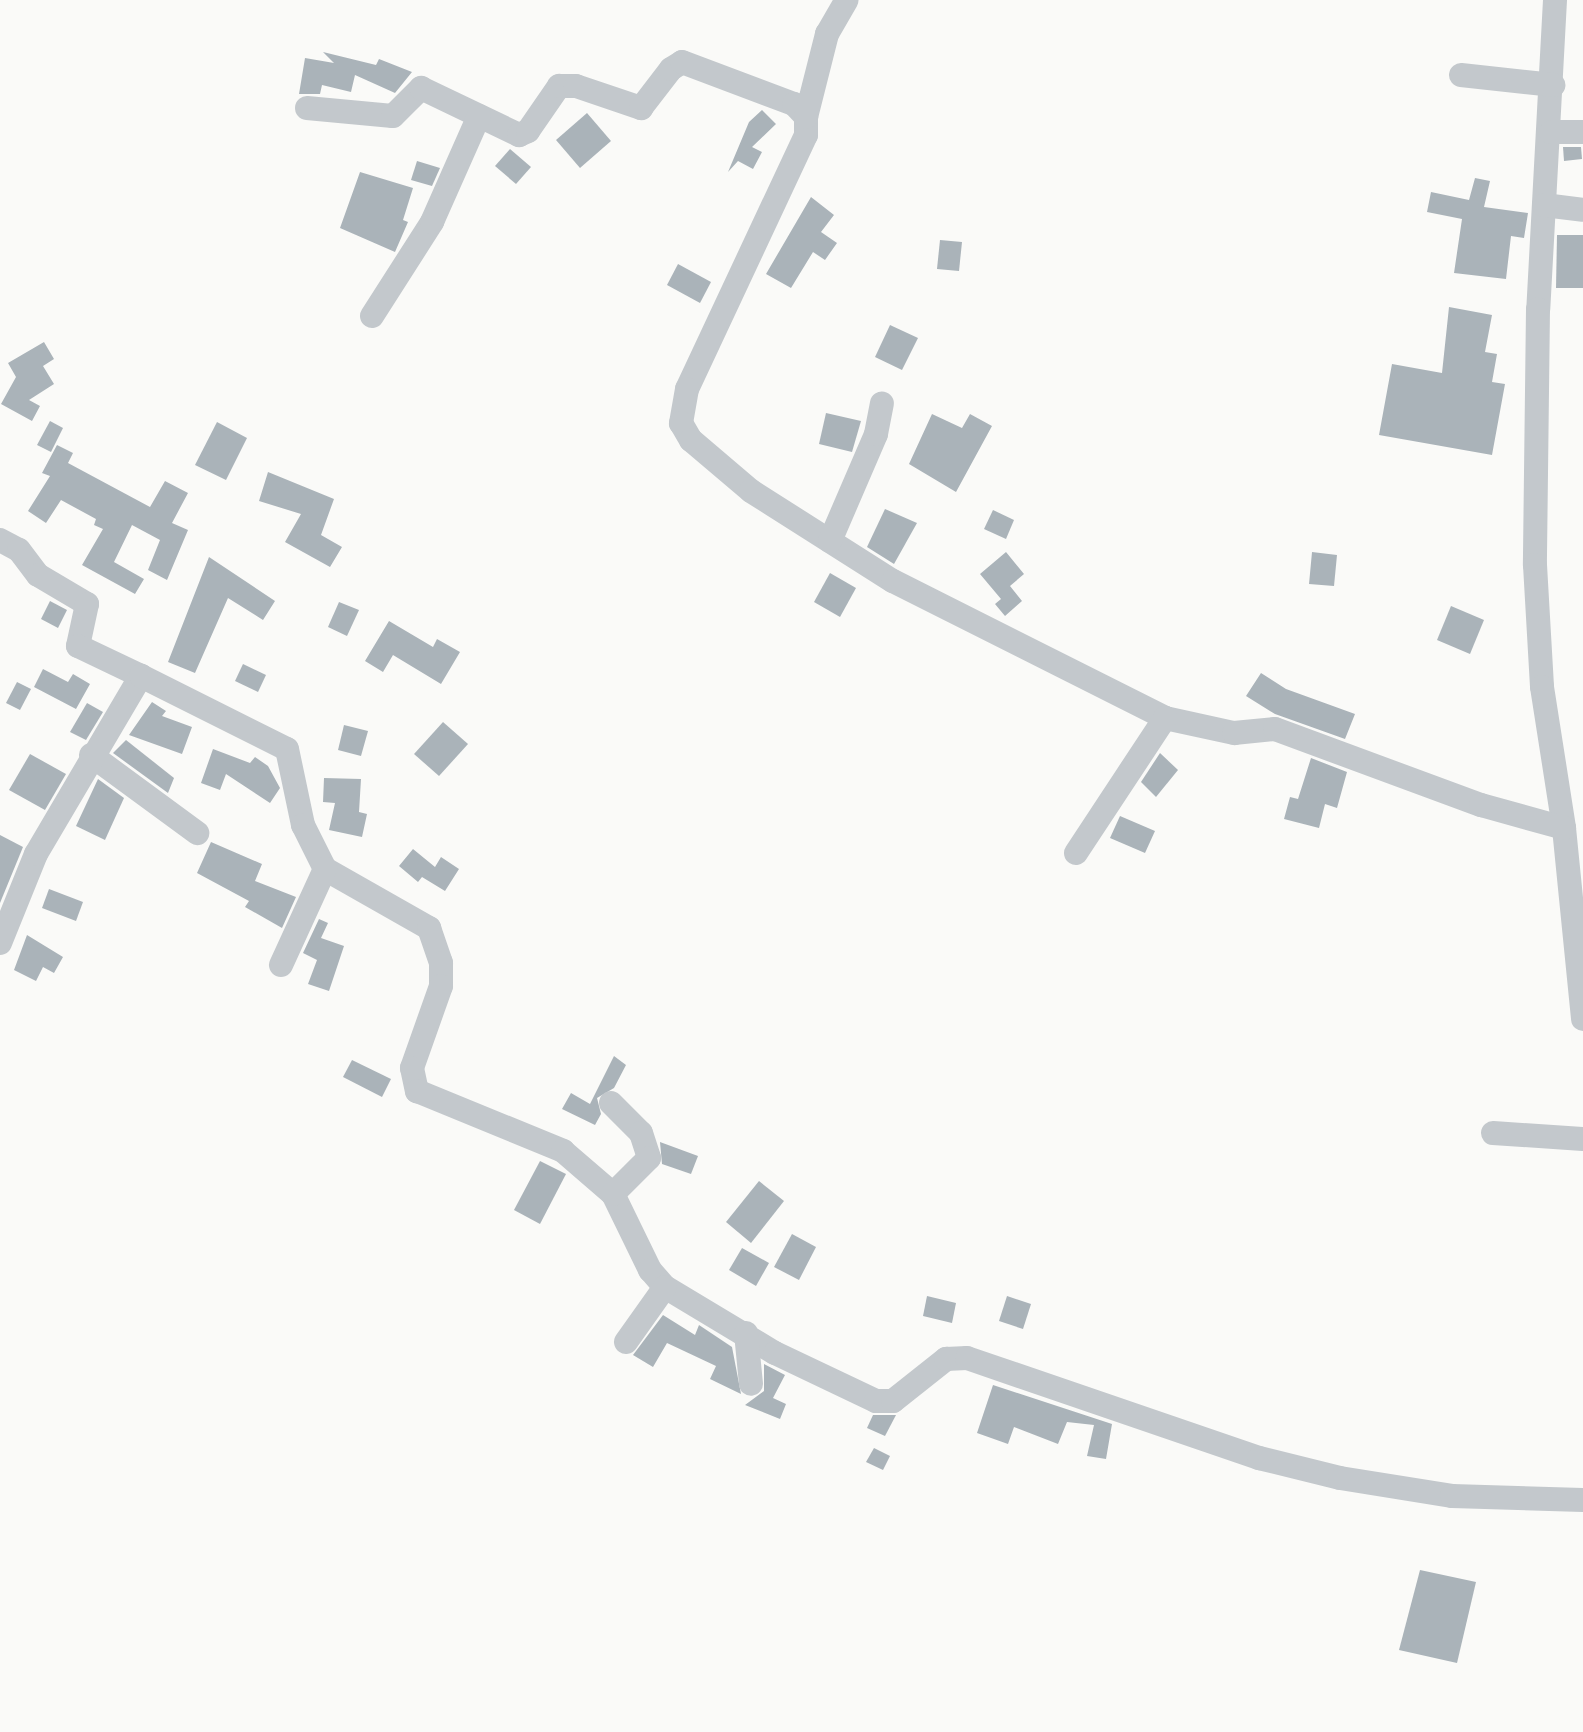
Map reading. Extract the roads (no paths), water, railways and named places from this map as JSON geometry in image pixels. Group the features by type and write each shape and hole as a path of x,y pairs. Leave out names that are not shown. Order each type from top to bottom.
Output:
{"street":[{"path":"847,0 827,34 806,117 806,135 724,302 680,409 691,440 751,491 830,541 972,623 1165,718 1234,733 1275,729 1481,805 1564,828"},
{"path":"1555,0 1551,132 1544,205 1535,565 1542,687 1564,828 1583,1019"},
{"path":"307,108 393,116 421,88 512,134 524,134 553,92 566,84 641,108 682,62 794,104 806,117"},
{"path":"1461,75 1553,85"},
{"path":"372,316 432,222 479,116"},
{"path":"1551,132 1583,132"},
{"path":"1544,205 1583,210"},
{"path":"830,541 876,434 882,404"},
{"path":"0,540 19,550 38,575 87,604 78,646 287,749 303,825 325,869 417,917 437,945 441,986 412,1068 417,1091 563,1151 613,1194 650,1270 665,1287 803,1368 876,1401 893,1401 946,1359 967,1358 1259,1458 1340,1478 1452,1496 1583,1500"},
{"path":"0,943 36,854 91,755 141,676"},
{"path":"1076,853 1165,718"},
{"path":"91,755 197,833"},
{"path":"281,965 325,869"},
{"path":"611,1103 641,1133 649,1158 613,1194"},
{"path":"1493,1133 1583,1139"},
{"path":"626,1342 665,1287"},
{"path":"746,1333 751,1384"}]}
